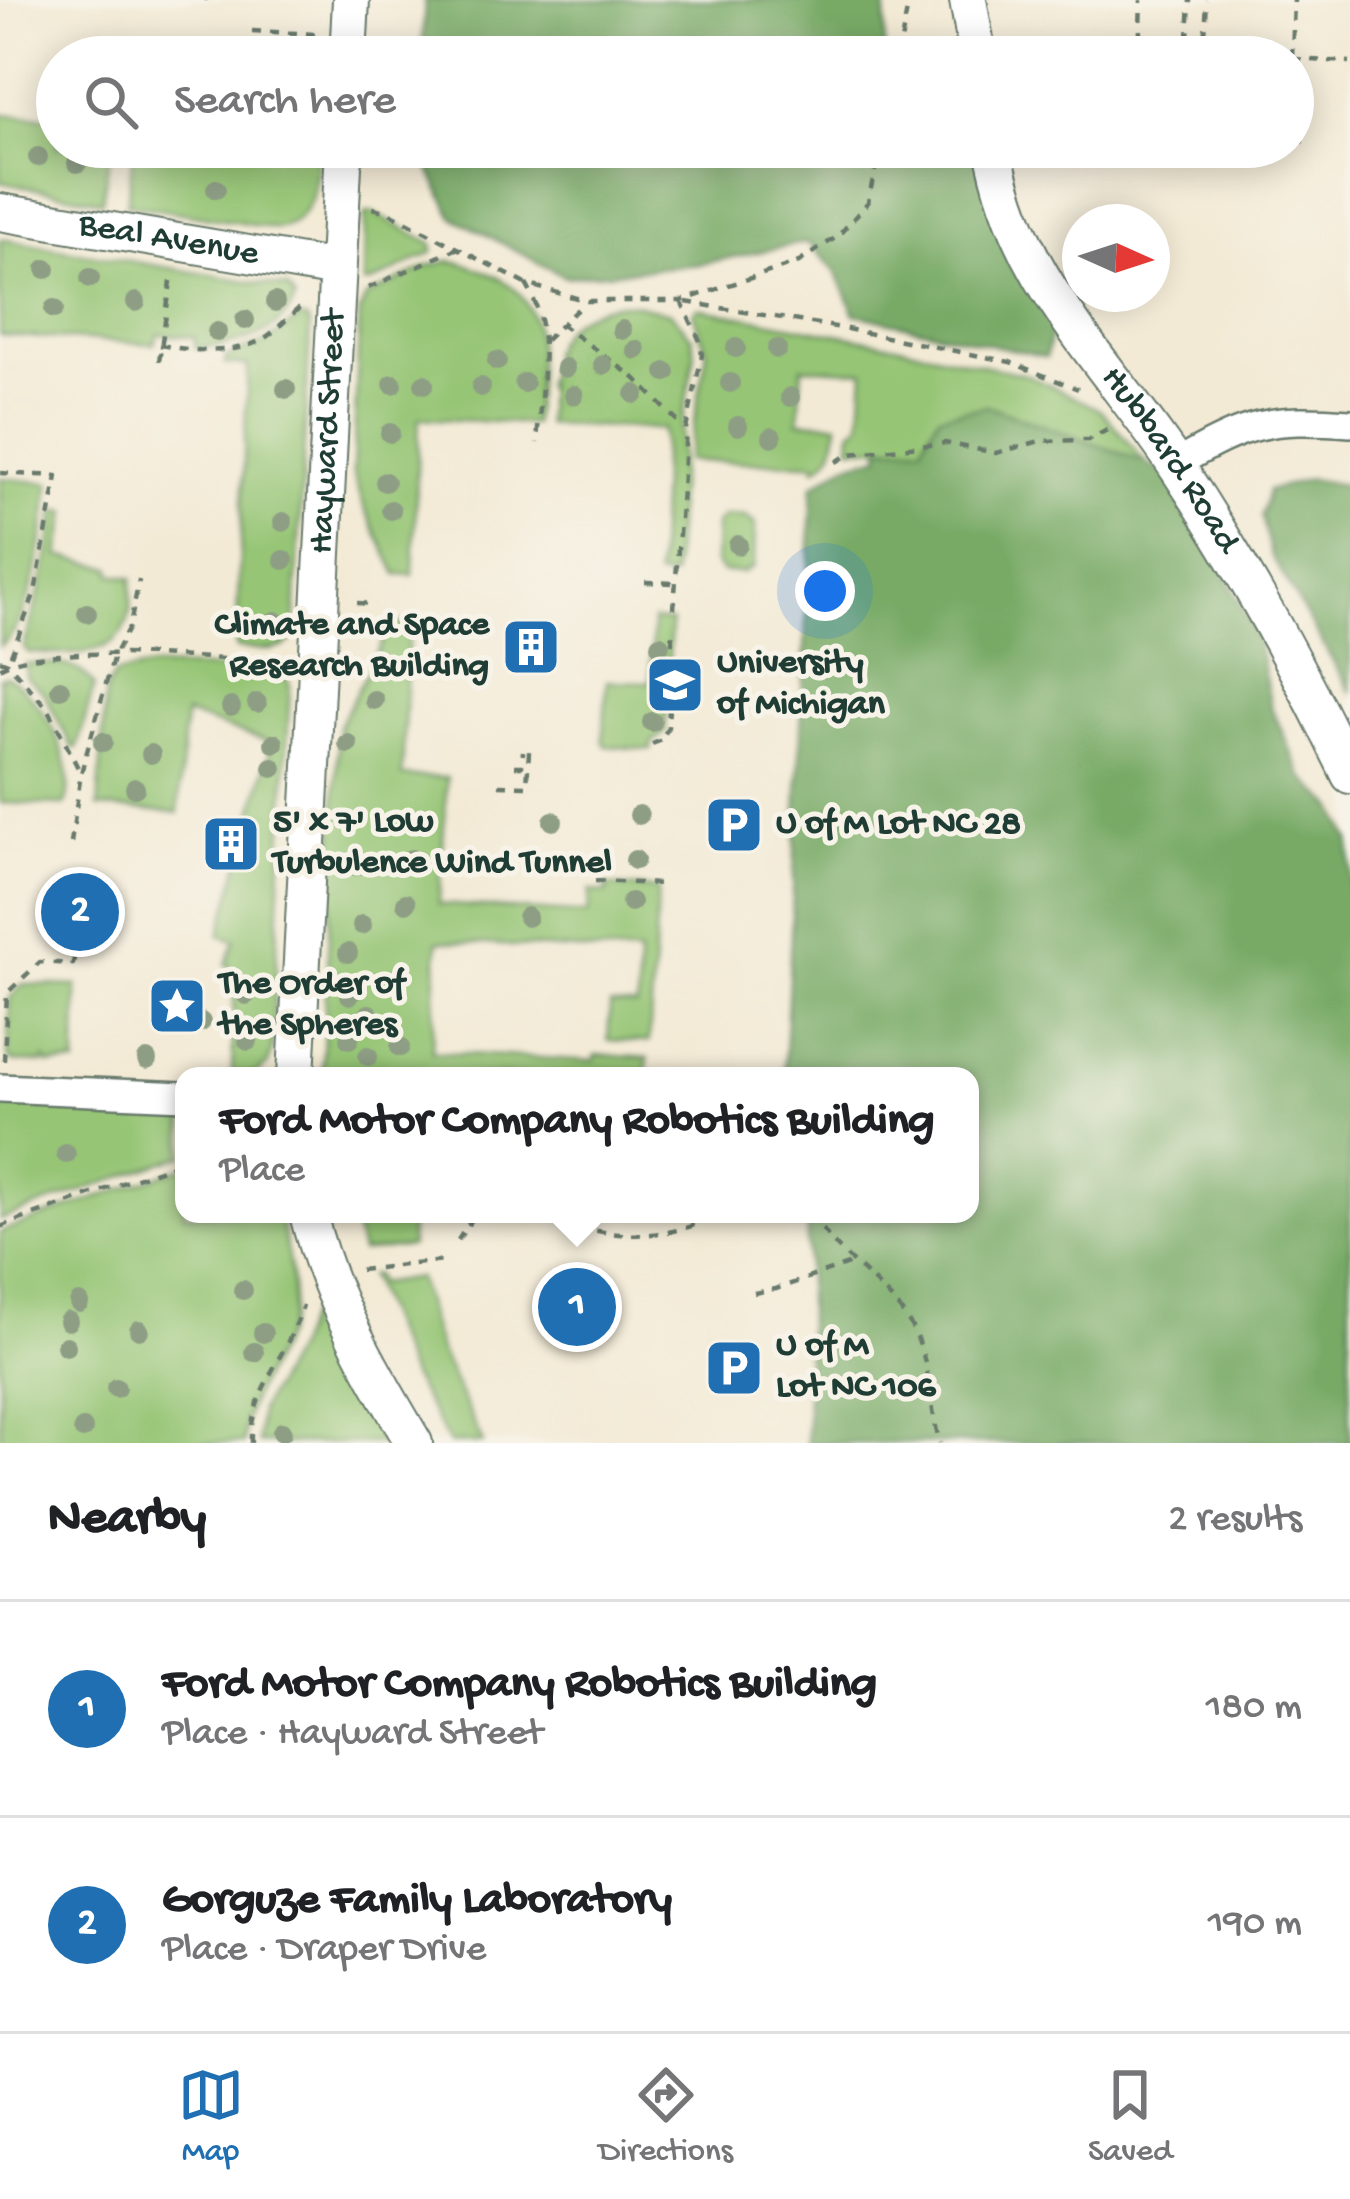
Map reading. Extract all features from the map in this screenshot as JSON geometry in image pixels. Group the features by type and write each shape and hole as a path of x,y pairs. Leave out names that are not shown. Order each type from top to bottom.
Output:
{"street":[{"path":"342,36 351,0"},
{"path":"968,0 974,36"},
{"name":"Hayward Street","path":"297,1067 346,282 344,168"},
{"name":"Hubbard Road","path":"997,168 1000,188 1033,267 1176,464 1256,590 1350,775"},
{"name":"Beal Avenue","path":"0,212 346,282"},
{"path":"1176,464 1213,443 1271,421 1350,423"},
{"path":"2,1077 175,1095"},
{"path":"310,1223 322,1269 414,1443"}],"path":[{"path":"902,36 909,0"},
{"path":"1141,0 1141,36"},
{"path":"1187,36 1190,0"},
{"path":"1205,36 1207,0"},
{"path":"1293,36 1294,0"},
{"path":"252,31 281,36"},
{"path":"1314,60 1350,62"},
{"path":"681,301 799,262 838,236 868,202 875,168"},
{"path":"362,205 388,212 526,284 586,301 681,301 1010,362 1085,392"},
{"path":"346,282 456,249"},
{"path":"159,362 174,263"},
{"path":"526,284 538,303 544,340 537,443"},
{"path":"160,345 194,351 248,345 265,338 310,299"},
{"path":"544,340 586,301"},
{"path":"674,609 686,429 701,355 700,341 681,301"},
{"path":"560,324 635,378 686,429"},
{"path":"836,462 849,454 945,443 996,453 1040,441 1088,440 1121,423"},
{"path":"0,473 57,476 32,603 3,664"},
{"path":"71,844 81,773 114,655 130,626 139,580"},
{"path":"648,580 675,583"},
{"path":"356,603 375,604"},
{"path":"652,744 662,740 668,727 673,627"},
{"path":"3,664 41,656 114,655 298,664"},
{"path":"3,664 49,710 81,773"},
{"path":"499,785 527,786 529,751 523,751 522,766 515,766"},
{"path":"595,881 662,884"},
{"path":"2,1077 8,993 40,962 73,964 74,958"},
{"path":"0,1227 175,1164"},
{"path":"458,1240 470,1223"},
{"path":"567,1223 613,1234 675,1232 696,1223"},
{"path":"818,1223 827,1240 897,1307 916,1334 930,1377 940,1443"},
{"path":"354,1270 442,1261"},
{"path":"754,1293 850,1263"},
{"path":"251,1443 260,1393 310,1296"}],"green space":[{"path":"425,0 886,0 885,36 423,36"},
{"path":"0,114 36,117 36,168 108,168 102,201 0,182"},
{"path":"131,168 316,168 307,207 290,224 277,229 127,204"},
{"path":"429,168 982,168 1012,266 1053,325 1046,357 855,314 835,270 807,242 700,264 565,277 453,217"},
{"path":"371,212 432,243 433,252 364,283 365,214"},
{"path":"0,239 288,288 295,299 267,331 209,347 195,348 195,337 158,334 154,344 0,335"},
{"path":"449,261 508,284 523,298 532,316 538,357 533,424 419,418 413,575 397,574 365,509 353,472 360,310 366,297 428,266"},
{"path":"615,304 671,313 692,337 695,354 682,422 673,577 657,576 663,429 546,424 549,362 562,332 591,311"},
{"path":"698,308 1030,376 1102,411 1145,462 922,447 851,447 852,430 861,424 864,371 802,367 799,421 838,423 833,449 822,464 816,468 815,463 687,461 707,352 693,313"},
{"path":"300,318 310,326 294,638 275,649 236,648 248,365 225,364 226,357 268,341"},
{"path":"988,406 1145,462 1167,475 1194,512 1257,637 1271,707 1303,777 1335,808 1350,841 1350,1443 807,1443 807,1223 979,1223 979,1067 784,1067 813,485 847,464 881,455 880,447 922,446 939,415"},
{"path":"0,478 50,483 29,595 12,635 0,646"},
{"path":"1309,479 1350,486 1350,691 1271,555 1261,516 1268,491"},
{"path":"67,512 59,556 112,568 112,574 132,578 129,617 123,631 101,648 72,654 29,653 24,648 55,513"},
{"path":"724,516 746,517 755,524 754,566 743,573 722,572 715,563 716,524"},
{"path":"653,620 671,622 665,732 652,742 651,750 606,746 607,681 650,682"},
{"path":"409,621 402,776 447,778 439,904 588,914 590,891 607,893 607,886 658,889 649,1042 608,1040 610,1005 637,1006 639,954 438,941 432,1052 594,1061 596,1055 648,1058 647,1067 322,1067 339,726 390,627"},
{"path":"26,664 73,667 94,686 77,748 72,747 44,693 26,677"},
{"path":"153,667 272,670 284,673 290,685 272,1048 264,1067 232,1067 235,972 226,964 235,940 220,935 272,743 185,714 178,813 98,807 106,690 115,674"},
{"path":"6,676 33,699 55,733 67,770 65,805 0,803 0,678"},
{"path":"23,984 77,986 76,1064 48,1064 45,1059 44,1063 14,1062 8,1057 10,998"},
{"path":"0,1102 175,1112 175,1158 0,1220"},
{"path":"175,1170 175,1223 282,1223 292,1285 291,1314 253,1397 244,1443 0,1443 0,1232"},
{"path":"354,1223 409,1223 411,1246 361,1252"},
{"path":"375,1275 378,1284 418,1278 438,1348 483,1443 449,1443 407,1369 369,1276"},
{"path":"308,1315 313,1316 382,1443 258,1443 260,1410"}],"place":[{"name":"Climate and Space Research Building","path":"531,647"},
{"name":"University of Michigan","path":"675,685"},
{"name":"U of M Lot NC 28","path":"734,825"},
{"name":"5' x 7' Low Turbulence Wind Tunnel","path":"231,844"},
{"name":"Gorguze Family Laboratory","path":"80,912"},
{"name":"The Order of the Spheres","path":"177,1006"},
{"name":"Ford Motor Company Robotics Building","path":"577,1307"},
{"name":"U of M Lot NC 106","path":"734,1368"}]}
